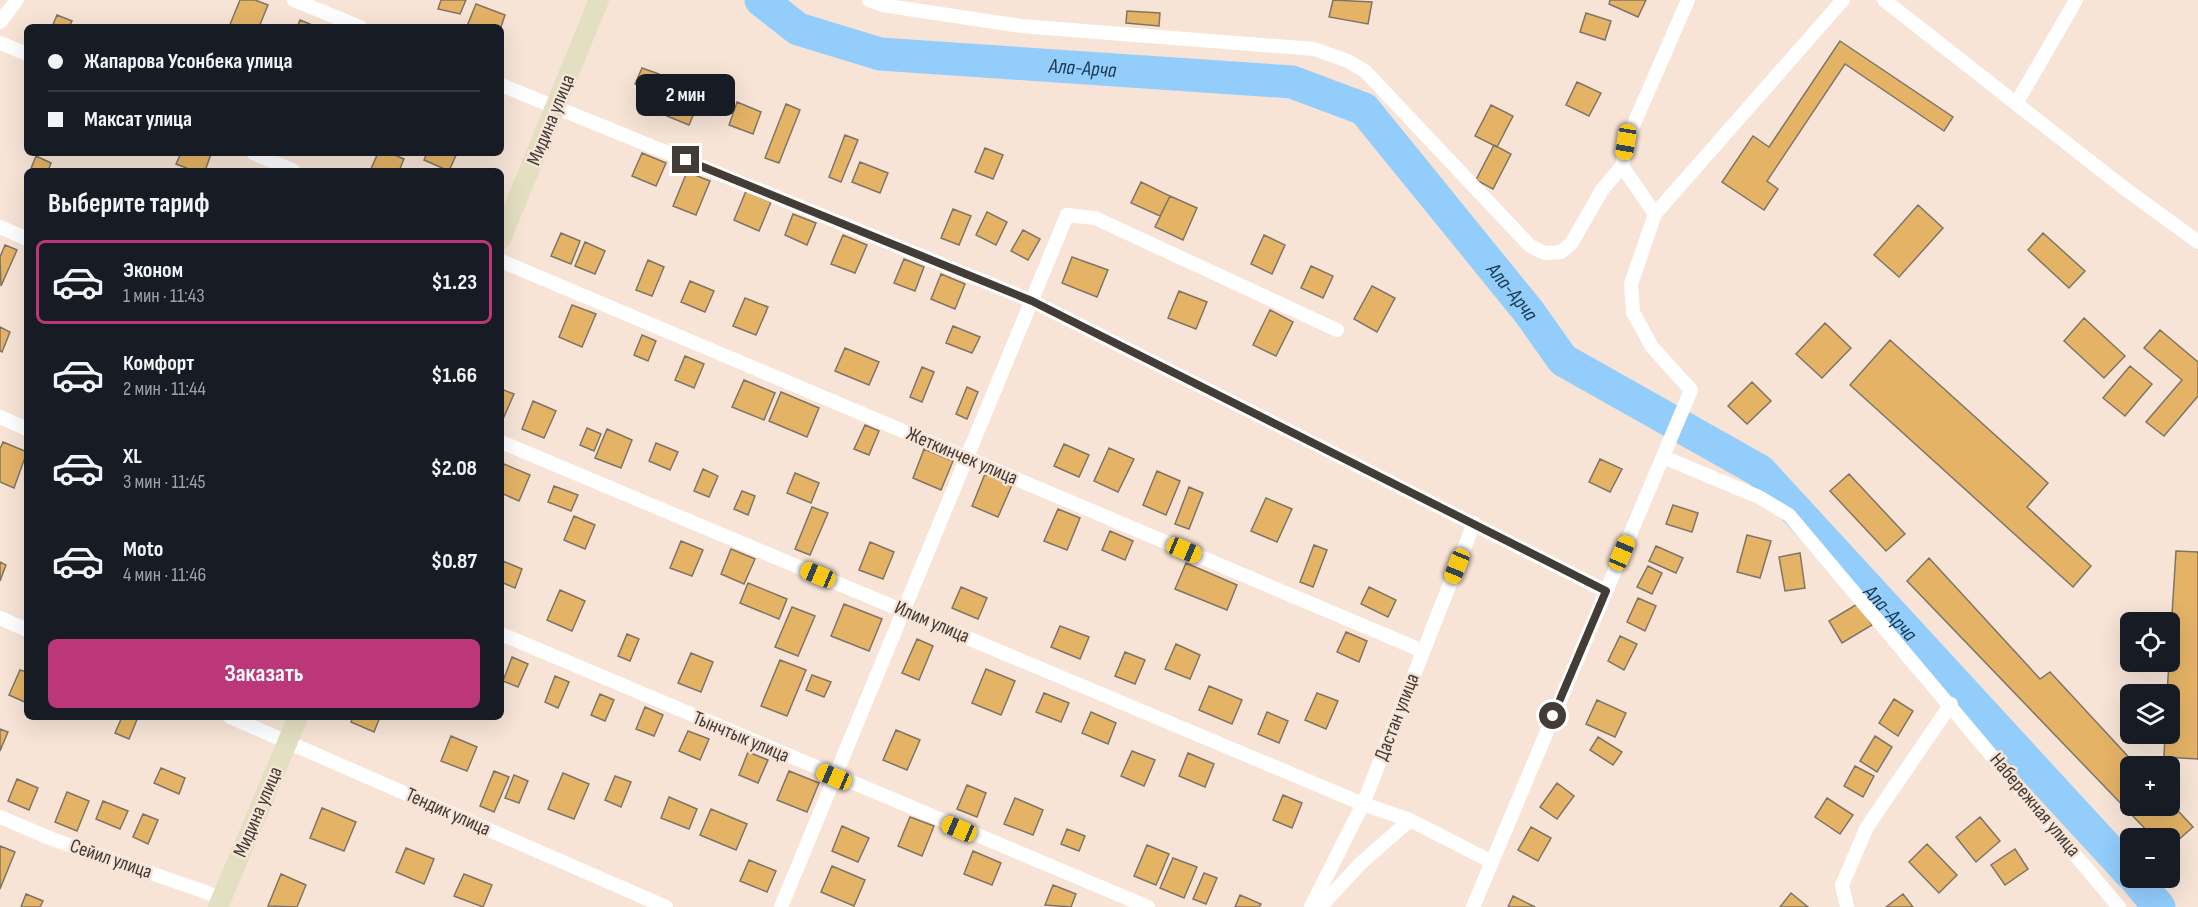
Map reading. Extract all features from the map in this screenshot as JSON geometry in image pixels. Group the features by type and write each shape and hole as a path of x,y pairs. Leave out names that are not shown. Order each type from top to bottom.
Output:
{"street":[{"path":"0,22 17,0"},
{"path":"294,0 353,24"},
{"name":"Мидина улица","path":"504,232 600,0"},
{"path":"869,0 1020,26 1314,50 1348,61 1365,71 1530,246 1545,253 1561,252 1571,244 1602,190 1622,166 1626,142 1688,0"},
{"path":"1473,907 1691,390 1652,347 1633,312 1631,284 1655,214 1843,0"},
{"path":"1884,0 2198,242"},
{"path":"2016,104 2076,0"},
{"path":"0,43 24,53"},
{"path":"504,86 1032,301 1606,591"},
{"path":"260,156 287,168"},
{"path":"1622,166 1655,214"},
{"path":"781,907 1068,215 1095,218 1337,330"},
{"path":"0,227 24,237"},
{"name":"Жеткинчек улица","path":"504,262 1423,651"},
{"path":"0,417 24,428"},
{"name":"Илим улица","path":"504,443 1363,804 1410,820 1492,862"},
{"name":"Набережная улица","path":"1663,457 1759,497 1789,515 1951,704 2119,907"},
{"name":"Дастан улица","path":"1311,907 1363,804 1474,523"},
{"path":"0,618 24,629"},
{"name":"Тынчтык улица","path":"504,635 834,777 1148,907"},
{"path":"1844,904 1842,885 1867,827 1951,704"},
{"name":"Тендик улица","path":"237,720 666,907"},
{"name":"Мидина улица","path":"220,902 297,720"},
{"name":"Сейил улица","path":"0,817 220,902"},
{"path":"1320,907 1361,863 1410,820"}],"building":[{"path":"240,0 255,0 268,5 260,24 230,24"},
{"path":"441,0 466,0 460,14 438,9"},
{"path":"1333,0 1372,2 1368,24 1329,17"},
{"path":"1610,0 1646,0 1638,17 1609,4"},
{"path":"476,4 505,15 502,24 468,24"},
{"path":"1127,11 1160,13 1159,26 1126,23"},
{"path":"1586,13 1611,21 1605,40 1580,32"},
{"path":"57,15 72,21 70,24 53,24"},
{"path":"300,20 310,24 298,24"},
{"path":"1840,41 1953,117 1944,131 1845,64 1767,181 1778,189 1764,210 1722,182 1753,136 1769,147"},
{"path":"642,68 659,74 652,91 635,84"},
{"path":"1577,82 1601,93 1589,116 1566,105"},
{"path":"673,100 696,109 689,125 667,116"},
{"path":"737,102 761,112 753,134 729,125"},
{"path":"786,104 800,110 779,163 765,158"},
{"path":"1491,105 1513,116 1497,147 1475,136"},
{"path":"845,135 858,140 841,182 829,177"},
{"path":"1494,145 1511,154 1493,189 1476,180"},
{"path":"985,148 1003,155 993,179 975,172"},
{"path":"642,153 666,163 656,186 632,176"},
{"path":"36,156 51,163 49,168 31,168"},
{"path":"180,156 210,156 206,168 186,168 176,164"},
{"path":"377,156 397,156 404,159 400,168 371,168"},
{"path":"426,156 456,156 450,168 442,168 424,160"},
{"path":"860,162 888,173 880,193 852,182"},
{"path":"687,172 710,181 696,215 673,206"},
{"path":"1141,182 1170,196 1160,216 1131,203"},
{"path":"746,191 771,202 759,231 734,220"},
{"path":"1170,196 1197,208 1183,240 1155,227"},
{"path":"1918,205 1943,228 1899,277 1874,255"},
{"path":"953,209 971,216 959,245 941,238"},
{"path":"987,212 1007,222 996,245 976,235"},
{"path":"793,214 816,223 807,245 785,235"},
{"path":"1023,230 1040,239 1028,260 1011,251"},
{"path":"561,233 580,241 571,264 551,256"},
{"path":"2043,233 2085,271 2069,288 2028,250"},
{"path":"843,235 867,245 855,273 831,264"},
{"path":"1264,235 1285,245 1272,274 1251,264"},
{"path":"585,242 605,251 595,274 575,266"},
{"path":"5,245 17,250 1,286 0,257"},
{"path":"1072,257 1108,270 1097,297 1062,283"},
{"path":"904,259 924,267 915,291 894,283"},
{"path":"648,260 664,267 652,296 636,290"},
{"path":"1311,266 1333,276 1323,298 1301,288"},
{"path":"941,274 965,284 955,309 931,299"},
{"path":"690,281 714,291 705,312 681,302"},
{"path":"1372,286 1395,298 1377,332 1354,319"},
{"path":"1179,291 1207,302 1196,329 1168,318"},
{"path":"745,298 768,307 756,335 733,326"},
{"path":"572,305 596,314 582,347 559,337"},
{"path":"1270,310 1293,322 1276,356 1253,345"},
{"path":"2084,318 2125,356 2104,378 2064,341"},
{"path":"1825,323 1851,348 1822,378 1796,354"},
{"path":"953,326 980,337 972,353 946,343"},
{"path":"0,327 10,332 2,352 0,351"},
{"path":"2160,330 2198,362 2198,396 2164,436 2146,422 2182,380 2144,348"},
{"path":"642,335 656,341 648,361 634,355"},
{"path":"1890,340 2048,483 2027,507 2091,566 2073,587 1850,385"},
{"path":"845,348 879,362 869,385 835,371"},
{"path":"685,356 704,364 694,388 675,380"},
{"path":"2130,366 2152,384 2125,416 2103,398"},
{"path":"922,367 934,372 922,402 910,397"},
{"path":"744,380 775,393 764,420 732,407"},
{"path":"1752,382 1771,401 1747,424 1728,406"},
{"path":"967,387 978,392 967,419 956,414"},
{"path":"504,390 514,394 504,417"},
{"path":"781,392 819,408 807,437 769,421"},
{"path":"533,401 556,411 544,438 522,429"},
{"path":"865,425 879,431 869,455 854,449"},
{"path":"587,428 601,434 594,451 580,445"},
{"path":"607,429 632,440 621,468 595,458"},
{"path":"3,442 24,451 24,460 14,488 0,482 0,449"},
{"path":"656,443 678,452 670,470 649,461"},
{"path":"1064,444 1089,455 1079,477 1054,466"},
{"path":"1109,448 1134,459 1118,492 1094,481"},
{"path":"924,449 953,461 941,490 913,478"},
{"path":"1600,459 1622,469 1610,492 1589,482"},
{"path":"504,464 530,475 519,501 504,494"},
{"path":"703,469 718,476 709,497 694,491"},
{"path":"1157,471 1180,481 1166,515 1143,505"},
{"path":"795,473 819,483 811,503 787,493"},
{"path":"985,474 1012,485 998,517 972,506"},
{"path":"1849,474 1905,534 1886,551 1830,491"},
{"path":"554,486 578,495 571,511 548,502"},
{"path":"1189,487 1203,493 1189,529 1175,524"},
{"path":"742,491 755,496 748,515 734,509"},
{"path":"1266,498 1292,509 1277,542 1251,531"},
{"path":"1673,505 1698,513 1692,532 1666,524"},
{"path":"812,507 828,513 810,555 795,549"},
{"path":"1058,509 1080,518 1067,550 1044,541"},
{"path":"574,516 595,525 585,549 564,540"},
{"path":"1110,531 1133,541 1125,560 1102,550"},
{"path":"1747,535 1771,541 1760,578 1737,572"},
{"path":"681,541 703,550 692,576 670,568"},
{"path":"870,542 894,552 883,579 859,570"},
{"path":"1314,545 1327,550 1313,587 1300,582"},
{"path":"1656,546 1683,558 1676,573 1649,561"},
{"path":"731,549 755,559 744,584 721,574"},
{"path":"2176,551 2198,552 2198,759 2164,756 2165,744 2180,744 2180,684 2168,684 2168,672 2180,672 2180,612 2172,612"},
{"path":"1800,553 1805,588 1785,591 1779,557"},
{"path":"1929,558 2040,679 2050,672 2128,756 2120,756 2120,803 1907,581"},
{"path":"504,561 522,569 515,588 504,583"},
{"path":"0,562 6,565 0,581"},
{"path":"1186,563 1237,585 1227,610 1175,589"},
{"path":"1648,566 1662,573 1652,594 1637,587"},
{"path":"748,583 787,599 779,619 740,603"},
{"path":"961,587 987,598 978,619 952,608"},
{"path":"1369,587 1396,600 1388,617 1361,604"},
{"path":"560,590 585,601 572,631 547,620"},
{"path":"1638,598 1656,606 1645,631 1627,622"},
{"path":"1859,603 1872,625 1842,643 1829,621"},
{"path":"844,604 882,619 869,651 831,636"},
{"path":"792,607 815,616 798,656 775,647"},
{"path":"1060,626 1089,637 1080,659 1051,647"},
{"path":"1346,632 1367,641 1359,662 1337,652"},
{"path":"627,634 639,639 630,661 618,656"},
{"path":"1620,636 1637,644 1624,670 1608,661"},
{"path":"917,639 933,646 919,680 902,673"},
{"path":"1176,644 1200,655 1190,679 1165,669"},
{"path":"1125,652 1145,660 1135,684 1115,676"},
{"path":"691,653 713,662 701,692 678,683"},
{"path":"512,657 528,664 518,687 504,681"},
{"path":"780,660 806,670 787,716 761,706"},
{"path":"986,669 1015,681 1001,715 972,703"},
{"path":"20,670 24,671 24,702 9,695"},
{"path":"812,675 831,682 824,697 806,690"},
{"path":"555,676 569,682 558,708 545,702"},
{"path":"1209,686 1242,700 1232,724 1199,710"},
{"path":"1044,693 1069,703 1061,722 1036,712"},
{"path":"1317,693 1338,701 1326,729 1305,720"},
{"path":"600,694 614,700 605,721 591,715"},
{"path":"1894,699 1913,711 1898,736 1879,723"},
{"path":"1597,700 1626,713 1615,737 1586,724"},
{"path":"645,707 663,715 654,736 636,729"},
{"path":"1091,712 1116,723 1108,744 1082,733"},
{"path":"1267,712 1288,721 1279,743 1258,734"},
{"path":"121,720 137,720 129,739 115,733"},
{"path":"352,720 379,720 374,732 351,722"},
{"path":"0,729 8,732 0,751"},
{"path":"896,730 920,740 907,770 883,760"},
{"path":"688,731 709,739 700,760 679,751"},
{"path":"451,736 477,747 467,771 441,761"},
{"path":"1875,736 1892,747 1877,772 1860,761"},
{"path":"1598,737 1622,752 1613,765 1590,750"},
{"path":"1132,751 1155,760 1144,786 1121,776"},
{"path":"748,752 768,760 758,783 739,775"},
{"path":"1188,753 1214,764 1205,787 1179,776"},
{"path":"1855,766 1874,776 1863,797 1844,786"},
{"path":"161,768 185,778 179,794 154,783"},
{"path":"494,771 509,777 494,812 480,806"},
{"path":"789,771 819,783 807,812 777,800"},
{"path":"563,773 589,784 574,819 548,809"},
{"path":"514,775 528,781 519,803 505,798"},
{"path":"615,776 631,782 621,807 605,800"},
{"path":"17,779 38,788 29,810 8,801"},
{"path":"1557,783 1574,796 1557,819 1540,807"},
{"path":"967,785 986,793 977,817 957,809"},
{"path":"67,792 89,801 77,831 55,822"},
{"path":"1283,795 1302,803 1292,828 1273,820"},
{"path":"669,797 697,809 689,829 661,818"},
{"path":"1015,798 1043,810 1033,835 1004,824"},
{"path":"1827,798 1853,815 1840,834 1815,817"},
{"path":"103,801 128,811 120,829 96,819"},
{"path":"322,808 356,822 344,851 310,838"},
{"path":"711,809 747,824 736,850 700,835"},
{"path":"2180,813 2193,827 2180,838 2180,828 2144,828 2133,816 2180,816"},
{"path":"143,814 158,820 148,844 133,837"},
{"path":"910,817 934,826 922,856 898,846"},
{"path":"1980,817 2000,841 1976,862 1956,837"},
{"path":"842,826 869,838 858,862 832,851"},
{"path":"1531,827 1551,838 1538,861 1518,850"},
{"path":"1067,829 1085,836 1079,851 1061,844"},
{"path":"1927,844 1957,875 1939,893 1909,862"},
{"path":"1147,845 1169,854 1156,885 1134,876"},
{"path":"0,846 15,852 0,889"},
{"path":"406,848 434,859 424,884 396,872"},
{"path":"2015,849 2028,869 2005,885 1991,865"},
{"path":"973,851 1001,863 992,885 964,874"},
{"path":"1173,858 1197,867 1184,898 1160,888"},
{"path":"749,860 776,871 767,892 740,881"},
{"path":"832,866 865,880 854,906 821,892"},
{"path":"1204,873 1217,878 1206,904 1193,899"},
{"path":"281,874 306,885 297,907 268,906"},
{"path":"464,874 492,885 483,907 454,896"},
{"path":"1053,885 1076,894 1071,907 1045,905"},
{"path":"1791,893 1808,907 1780,907"},
{"path":"26,894 43,901 40,907 21,907"},
{"path":"1903,894 1913,907 1886,907"},
{"path":"1240,895 1261,904 1259,907 1235,907"},
{"path":"1513,896 1535,907 1508,907"}],"waterway":[{"name":"Ала-Арча","path":"761,0 798,29 880,54 1292,82 1364,109 1529,312 1563,360 1760,471 2120,862"},
{"name":"Ала-Арча","path":"2143,888 2159,907"}],"route":[{"path":"686,160 1032,301 1606,591 1553,716"}]}
